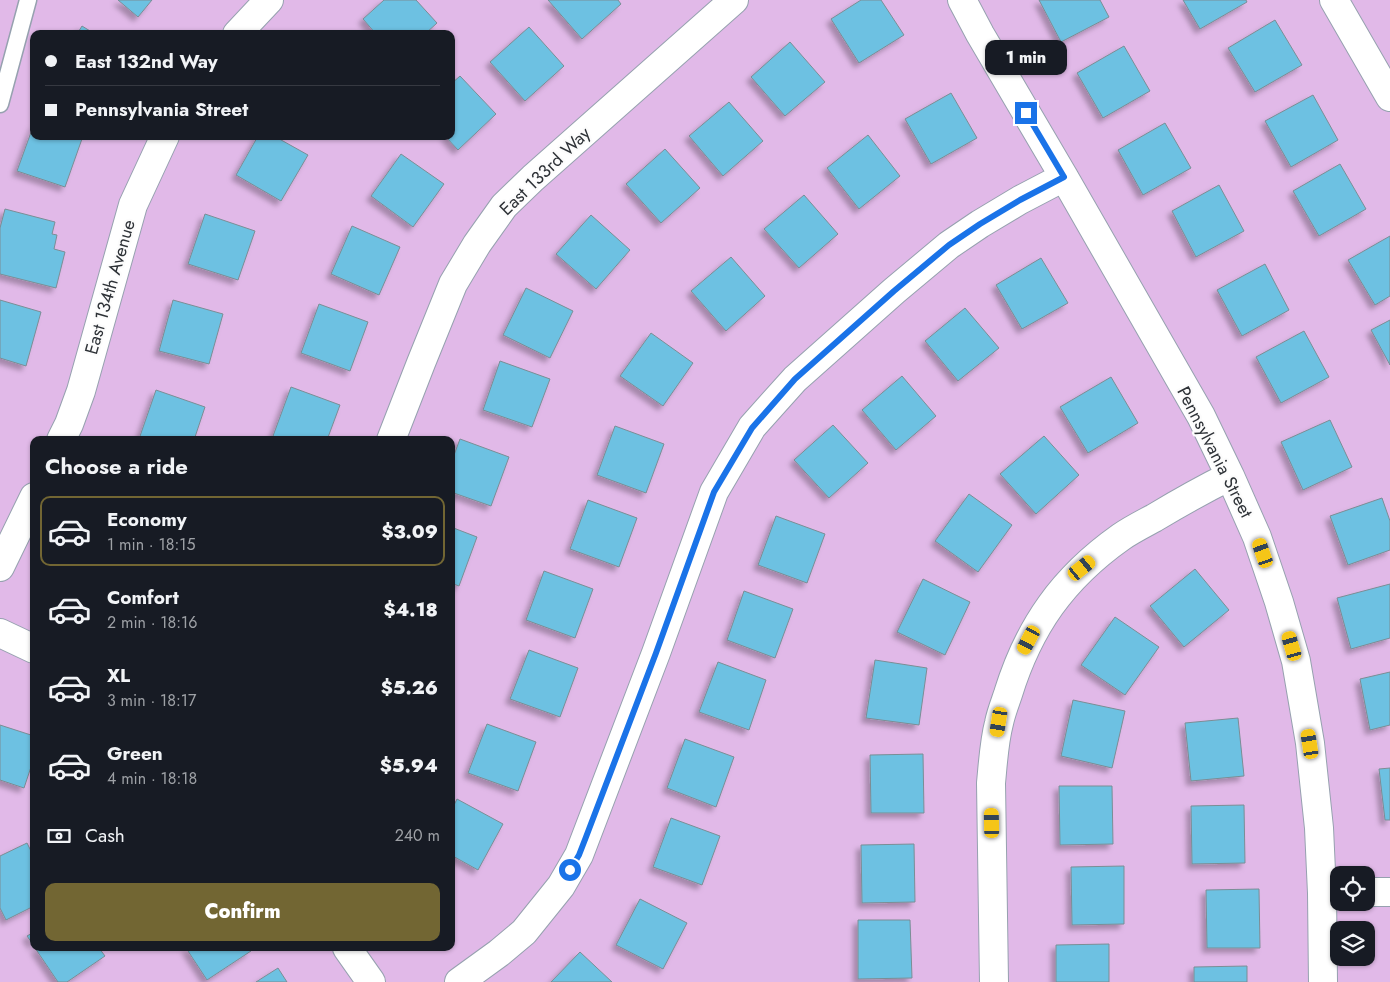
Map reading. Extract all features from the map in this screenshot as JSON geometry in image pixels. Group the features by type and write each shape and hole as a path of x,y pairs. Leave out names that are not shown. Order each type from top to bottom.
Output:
{"street":[{"path":"241,30 269,0"},
{"name":"East 133rd Way","path":"393,436 453,284 477,244 504,206 532,178 734,0"},
{"name":"Pennsylvania Street","path":"962,0 1200,416 1230,476 1257,537 1296,661 1312,762 1319,828 1330,893 1323,982"},
{"path":"1334,0 1390,97"},
{"name":"East 134th Avenue","path":"63,436 81,391 133,205 163,140"},
{"path":"459,982 524,932 562,886 579,855 656,653 714,492 752,428 795,379 949,245 1020,200 1064,177"},
{"path":"994,982 991,783 999,722 1023,651 1048,607 1064,586 1082,568 1122,536 1230,476"},
{"path":"0,567 30,505"},
{"path":"0,633 30,647"},
{"path":"1375,892 1390,892"},
{"path":"349,951 371,982"}],"lane":[{"path":"0,104 28,0"}],"shaded area":[{"path":"0,0 1390,0 1390,982 0,982"}],"building":[{"path":"118,0 152,0 138,17"},
{"path":"384,0 416,0 437,23 429,30 373,30 363,19"},
{"path":"548,0 618,0 621,4 582,39"},
{"path":"861,0 881,0 904,35 859,63 831,19"},
{"path":"1039,0 1100,0 1109,17 1061,42"},
{"path":"1183,0 1246,0 1247,2 1200,29"},
{"path":"1275,20 1302,65 1255,92 1228,48"},
{"path":"82,26 88,30 80,30"},
{"path":"529,27 564,66 525,101 490,62"},
{"path":"790,42 825,82 785,116 751,77"},
{"path":"1124,46 1150,91 1103,118 1077,73"},
{"path":"460,76 496,114 458,150 449,140 455,140 455,80"},
{"path":"951,93 977,138 931,164 905,119"},
{"path":"1313,95 1338,140 1291,167 1265,121"},
{"path":"729,102 763,141 723,176 689,136"},
{"path":"1165,123 1191,168 1143,195 1118,150"},
{"path":"30,135 30,140 82,140 65,187 17,171"},
{"path":"868,135 900,176 859,209 827,168"},
{"path":"256,140 281,140 308,155 281,201 236,175"},
{"path":"665,149 700,188 661,223 626,184"},
{"path":"401,154 444,184 413,227 371,196"},
{"path":"1340,164 1366,209 1319,236 1293,191"},
{"path":"1219,185 1244,231 1196,257 1172,211"},
{"path":"804,195 838,234 799,268 764,229"},
{"path":"5,209 55,222 52,234 57,235 54,249 65,252 56,288 0,274 0,228"},
{"path":"205,214 255,231 238,280 188,264"},
{"path":"591,215 630,250 596,289 556,254"},
{"path":"352,226 400,247 379,295 331,274"},
{"path":"1390,236 1390,296 1375,305 1348,260"},
{"path":"731,257 765,296 726,331 691,291"},
{"path":"1041,258 1068,303 1022,329 996,285"},
{"path":"1265,264 1289,310 1242,336 1217,290"},
{"path":"526,288 573,311 550,358 503,335"},
{"path":"0,300 41,312 26,366 0,358"},
{"path":"173,300 223,314 209,364 159,351"},
{"path":"319,304 368,322 350,371 301,353"},
{"path":"965,308 999,348 958,381 925,341"},
{"path":"1390,320 1390,365 1371,330"},
{"path":"1304,331 1329,377 1281,403 1256,357"},
{"path":"651,333 693,363 663,406 620,376"},
{"path":"500,361 550,379 532,427 483,410"},
{"path":"902,376 936,416 896,450 862,410"},
{"path":"1111,377 1138,423 1088,453 1060,407"},
{"path":"291,387 340,405 328,436 273,436"},
{"path":"156,390 205,407 195,436 140,436"},
{"path":"1330,420 1352,467 1303,490 1281,442"},
{"path":"833,425 868,463 829,498 794,460"},
{"path":"615,426 664,444 646,493 597,475"},
{"path":"1044,436 1079,475 1036,514 1000,474"},
{"path":"460,439 509,457 491,506 455,493 455,452"},
{"path":"969,494 1012,525 978,572 935,541"},
{"path":"1382,498 1390,521 1390,550 1348,565 1330,516"},
{"path":"588,500 637,518 619,567 570,549"},
{"path":"776,516 825,534 807,583 758,565"},
{"path":"455,529 477,537 459,586 455,584"},
{"path":"1195,569 1229,610 1184,647 1150,606"},
{"path":"544,571 593,589 575,638 526,620"},
{"path":"923,579 970,602 945,655 897,632"},
{"path":"1390,584 1390,638 1351,649 1337,598"},
{"path":"744,591 793,609 775,658 727,640"},
{"path":"1115,617 1159,647 1125,695 1081,665"},
{"path":"529,650 578,668 560,717 510,699"},
{"path":"875,660 927,668 919,725 866,718"},
{"path":"718,662 766,680 749,730 699,712"},
{"path":"1390,672 1390,725 1370,730 1360,679"},
{"path":"1073,700 1125,711 1112,768 1061,756"},
{"path":"1238,718 1244,776 1191,781 1185,723"},
{"path":"487,724 536,742 518,791 468,773"},
{"path":"0,725 30,735 30,770 24,788 0,780"},
{"path":"685,739 734,757 716,807 667,788"},
{"path":"923,754 924,813 871,813 870,755"},
{"path":"1390,768 1390,820 1385,820 1379,769"},
{"path":"1059,786 1112,786 1113,844 1060,845"},
{"path":"457,799 503,824 478,870 455,857 455,803"},
{"path":"1244,805 1245,863 1192,864 1191,806"},
{"path":"671,818 720,836 702,885 653,867"},
{"path":"27,843 30,849 30,908 6,920 0,908 0,856"},
{"path":"914,844 915,902 862,903 861,845"},
{"path":"1124,866 1124,924 1072,925 1071,867"},
{"path":"1259,889 1260,948 1207,948 1206,890"},
{"path":"640,899 687,923 663,969 616,945"},
{"path":"858,920 910,920 912,978 858,979"},
{"path":"1109,944 1109,982 1056,982 1056,945"},
{"path":"37,951 101,951 105,956 67,982 58,982"},
{"path":"188,951 251,951 207,980"},
{"path":"580,952 612,982 551,982"},
{"path":"1247,966 1247,982 1194,982 1194,967"},
{"path":"278,968 287,982 256,982"}],"route":[{"path":"570,870 579,855 586,837 656,653 714,492 752,428 795,379 949,245 1020,200 1064,177 1026,113"}]}
